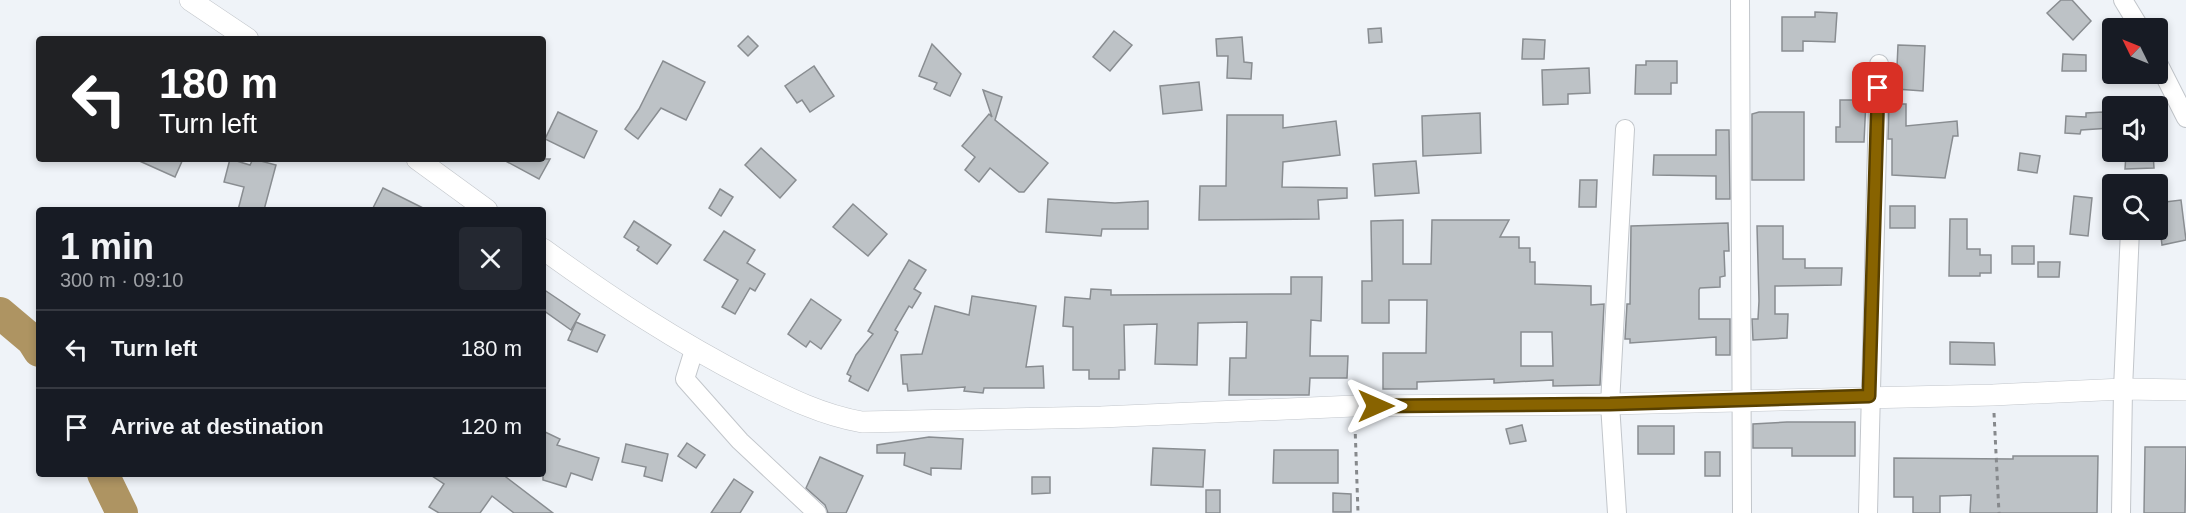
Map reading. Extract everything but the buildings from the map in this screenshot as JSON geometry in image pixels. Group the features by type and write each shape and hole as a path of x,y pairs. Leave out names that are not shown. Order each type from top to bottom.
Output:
{"street":[{"path":"190,0 244,36"},
{"path":"1740,0 1742,513"},
{"path":"2123,0 2134,18"},
{"path":"1868,513 1869,396 1879,64"},
{"path":"2168,83 2186,118"},
{"path":"1617,513 1610,404 1624,129"},
{"path":"421,162 484,207"},
{"path":"2121,513 2123,389 2130,240"},
{"path":"546,251 637,316 694,350 792,400 834,417 862,422 1101,417 1354,406 1610,404 1869,396 1993,395 2123,389 2186,390"},
{"path":"694,350 686,379 740,441 817,513"}],"path":[{"path":"1993,395 1999,513"},
{"path":"1354,406 1358,513"}],"waterway":[{"path":"0,313 32,340 36,346"},
{"path":"104,477 122,513"}],"route":[{"path":"1376,406 1610,404 1869,396 1878,88"}]}
